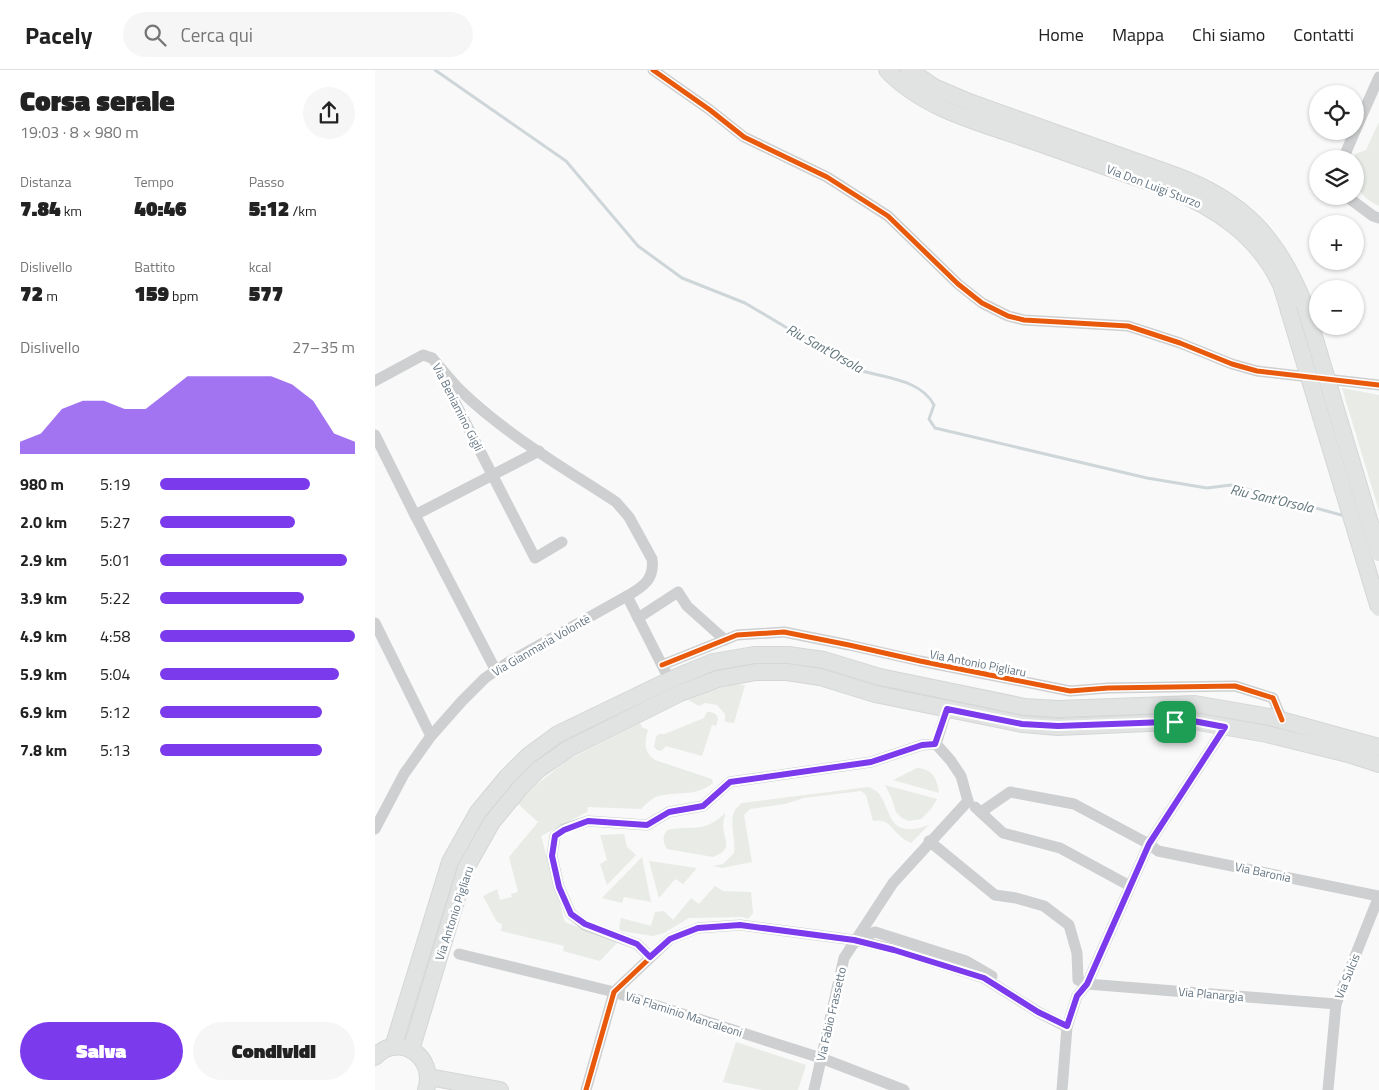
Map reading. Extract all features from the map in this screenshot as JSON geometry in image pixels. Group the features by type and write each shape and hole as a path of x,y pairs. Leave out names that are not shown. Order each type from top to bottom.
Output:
{"main road":[{"name":"Via Don Luigi Sturzo","path":"887,70 897,80 926,101 973,120 1190,197 1229,221 1258,249 1297,308 1379,553"},
{"name":"Via Don Luigi Sturzo","path":"909,70 934,87 969,102 1197,183 1218,195 1250,219 1270,240 1283,258 1294,279 1297,308 1379,608"},
{"name":"Via Antonio Pigliaru","path":"393,1047 450,862 478,812 507,776 528,756 559,734 666,673 754,655 788,655 824,660 880,678 1025,707 1058,709 1195,704 1282,720 1379,746"},
{"name":"Via Antonio Pigliaru","path":"411,1050 466,868 492,822 520,788 539,770 568,749 681,694 718,679 756,672 787,672 820,677 875,694 1022,724 1077,726 1193,721 1285,739 1348,754 1379,764"},
{"path":"1341,736 1379,735"},
{"path":"375,1057 393,1047 402,1047 411,1050 424,1061 431,1086 500,1090"}],"street":[{"path":"653,70 710,110 744,137 827,176 888,216 958,284 982,303 1008,316 1024,320 1127,326 1180,343 1232,364 1257,371 1379,385"},
{"path":"1364,111 1379,77"},
{"path":"1358,205 1379,218"},
{"path":"375,381 423,355 433,358"},
{"name":"Via Beniamino Gigli","path":"433,358 470,399 508,430 616,502 629,517 652,559 653,571 641,588 627,596"},
{"name":"Via Beniamino Gigli","path":"433,358 535,558 563,542"},
{"path":"375,435 496,670"},
{"path":"415,515 539,451"},
{"path":"638,618 678,592 687,606 725,640"},
{"path":"627,596 666,673"},
{"name":"Via Gianmaria Volontè","path":"375,829 404,774 431,736 485,678 627,596"},
{"path":"375,623 431,736"},
{"name":"Via Antonio Pigliaru","path":"666,673 737,635 784,632 919,662 1070,691 1108,688 1235,686 1273,698 1282,720"},
{"path":"935,744 947,709"},
{"path":"1061,1090 1067,1026 1077,996 1087,984 1149,844 1225,727"},
{"path":"935,744 951,761 961,776 968,801 1003,833 1060,848 1130,886"},
{"path":"650,957 637,944 585,924 571,914 559,887 552,856 555,836 564,830 588,821 647,825 669,812 703,806 730,782 871,762 922,745 935,744"},
{"name":"Via Baronia","path":"981,812 1010,792 1065,802 1074,804 1149,844 1158,851 1379,896"},
{"name":"Via Fabio Frassetto","path":"814,1090 844,958 893,883 929,841 968,801"},
{"path":"929,841 995,895 1016,898 1044,906 1069,925 1077,953 1078,980 1087,984"},
{"name":"Via Sulcis","path":"1328,1090 1336,1004 1379,896"},
{"path":"586,1090 614,992 670,939 698,928 740,925 854,940 894,950 984,978 1038,1012 1067,1026"},
{"name":"Via Flaminio Mancaleoni","path":"459,954 614,992 821,1058 904,1090"},
{"name":"Via Planargia","path":"1087,984 1336,1004"}],"shaded area":[{"path":"1379,122 1379,206 1364,196 1364,151"},
{"path":"1342,388 1379,395 1379,511"},
{"path":"735,684 745,685 734,723 725,722 725,714 717,705 705,703 699,706 688,700 711,691"},
{"path":"707,712 714,713 718,719 716,726 712,725 702,756 666,746 661,751 654,747 656,737 659,734 665,734 704,718"},
{"path":"640,723 642,727 648,730 646,747 651,757 712,779 713,783 699,791 656,797 641,809 588,807 587,812 541,836 565,922 618,942 600,961 563,951 564,946 501,931 502,924 497,922 483,896 497,889 500,900 512,897 511,894 518,892 509,857 538,822 517,803 566,761"},
{"path":"917,768 927,770 933,776 939,793 893,780"},
{"path":"885,785 937,799 931,809 921,819 909,821 902,818 896,812"},
{"path":"868,787 877,791 890,816 902,828 913,829 929,825 911,843 901,837 886,822 873,821 866,795 861,791 804,798 785,804 750,809 744,815 752,862 722,868 713,866 723,864 734,853 732,820 734,813 742,803"},
{"path":"725,813 723,826 726,848 724,851 713,857 667,849 664,835 667,830 704,826 717,820"},
{"path":"624,834 627,847 636,855 607,885 600,864 607,860 600,835"},
{"path":"642,857 651,902 624,897 622,903 602,898"},
{"path":"649,861 697,868 683,884 675,879 659,898"},
{"path":"715,886 723,891 751,892 753,913 748,919 742,917 689,918 664,933 653,936 621,931 619,928 621,918 651,926 655,912 664,911 673,920 691,898 699,904"},
{"path":"736,1042 806,1065 798,1090 762,1090 723,1082"}],"waterway":[{"name":"Riu Sant'Orsola","path":"435,70 566,161 638,246 682,278 745,303 856,369 899,380 919,389 928,396 934,405 929,419 935,428 1147,478 1207,488 1231,485 1345,516"}],"cycle path":[{"path":"653,70 710,110 744,137 827,177 888,216 958,284 982,303 1008,316 1024,320 1128,326 1180,343 1232,364 1257,371 1379,385"},
{"path":"662,665 737,635 784,632 1070,691 1108,688 1235,686 1273,698 1282,720"},
{"path":"586,1090 614,992 670,939 698,928 740,925 854,940 894,949 984,978 1038,1012 1067,1027"}],"route":[{"path":"947,709 1022,724 1058,726 1175,722 1193,721 1225,727 1149,844 1087,984 1077,996 1067,1026 1038,1012 984,978 894,950 854,940 740,925 698,928 670,939 650,957 637,944 585,924 571,914 559,887 552,856 555,836 564,830 588,821 647,825 669,812 703,806 730,782 871,762 922,745 935,744 947,709"}]}
